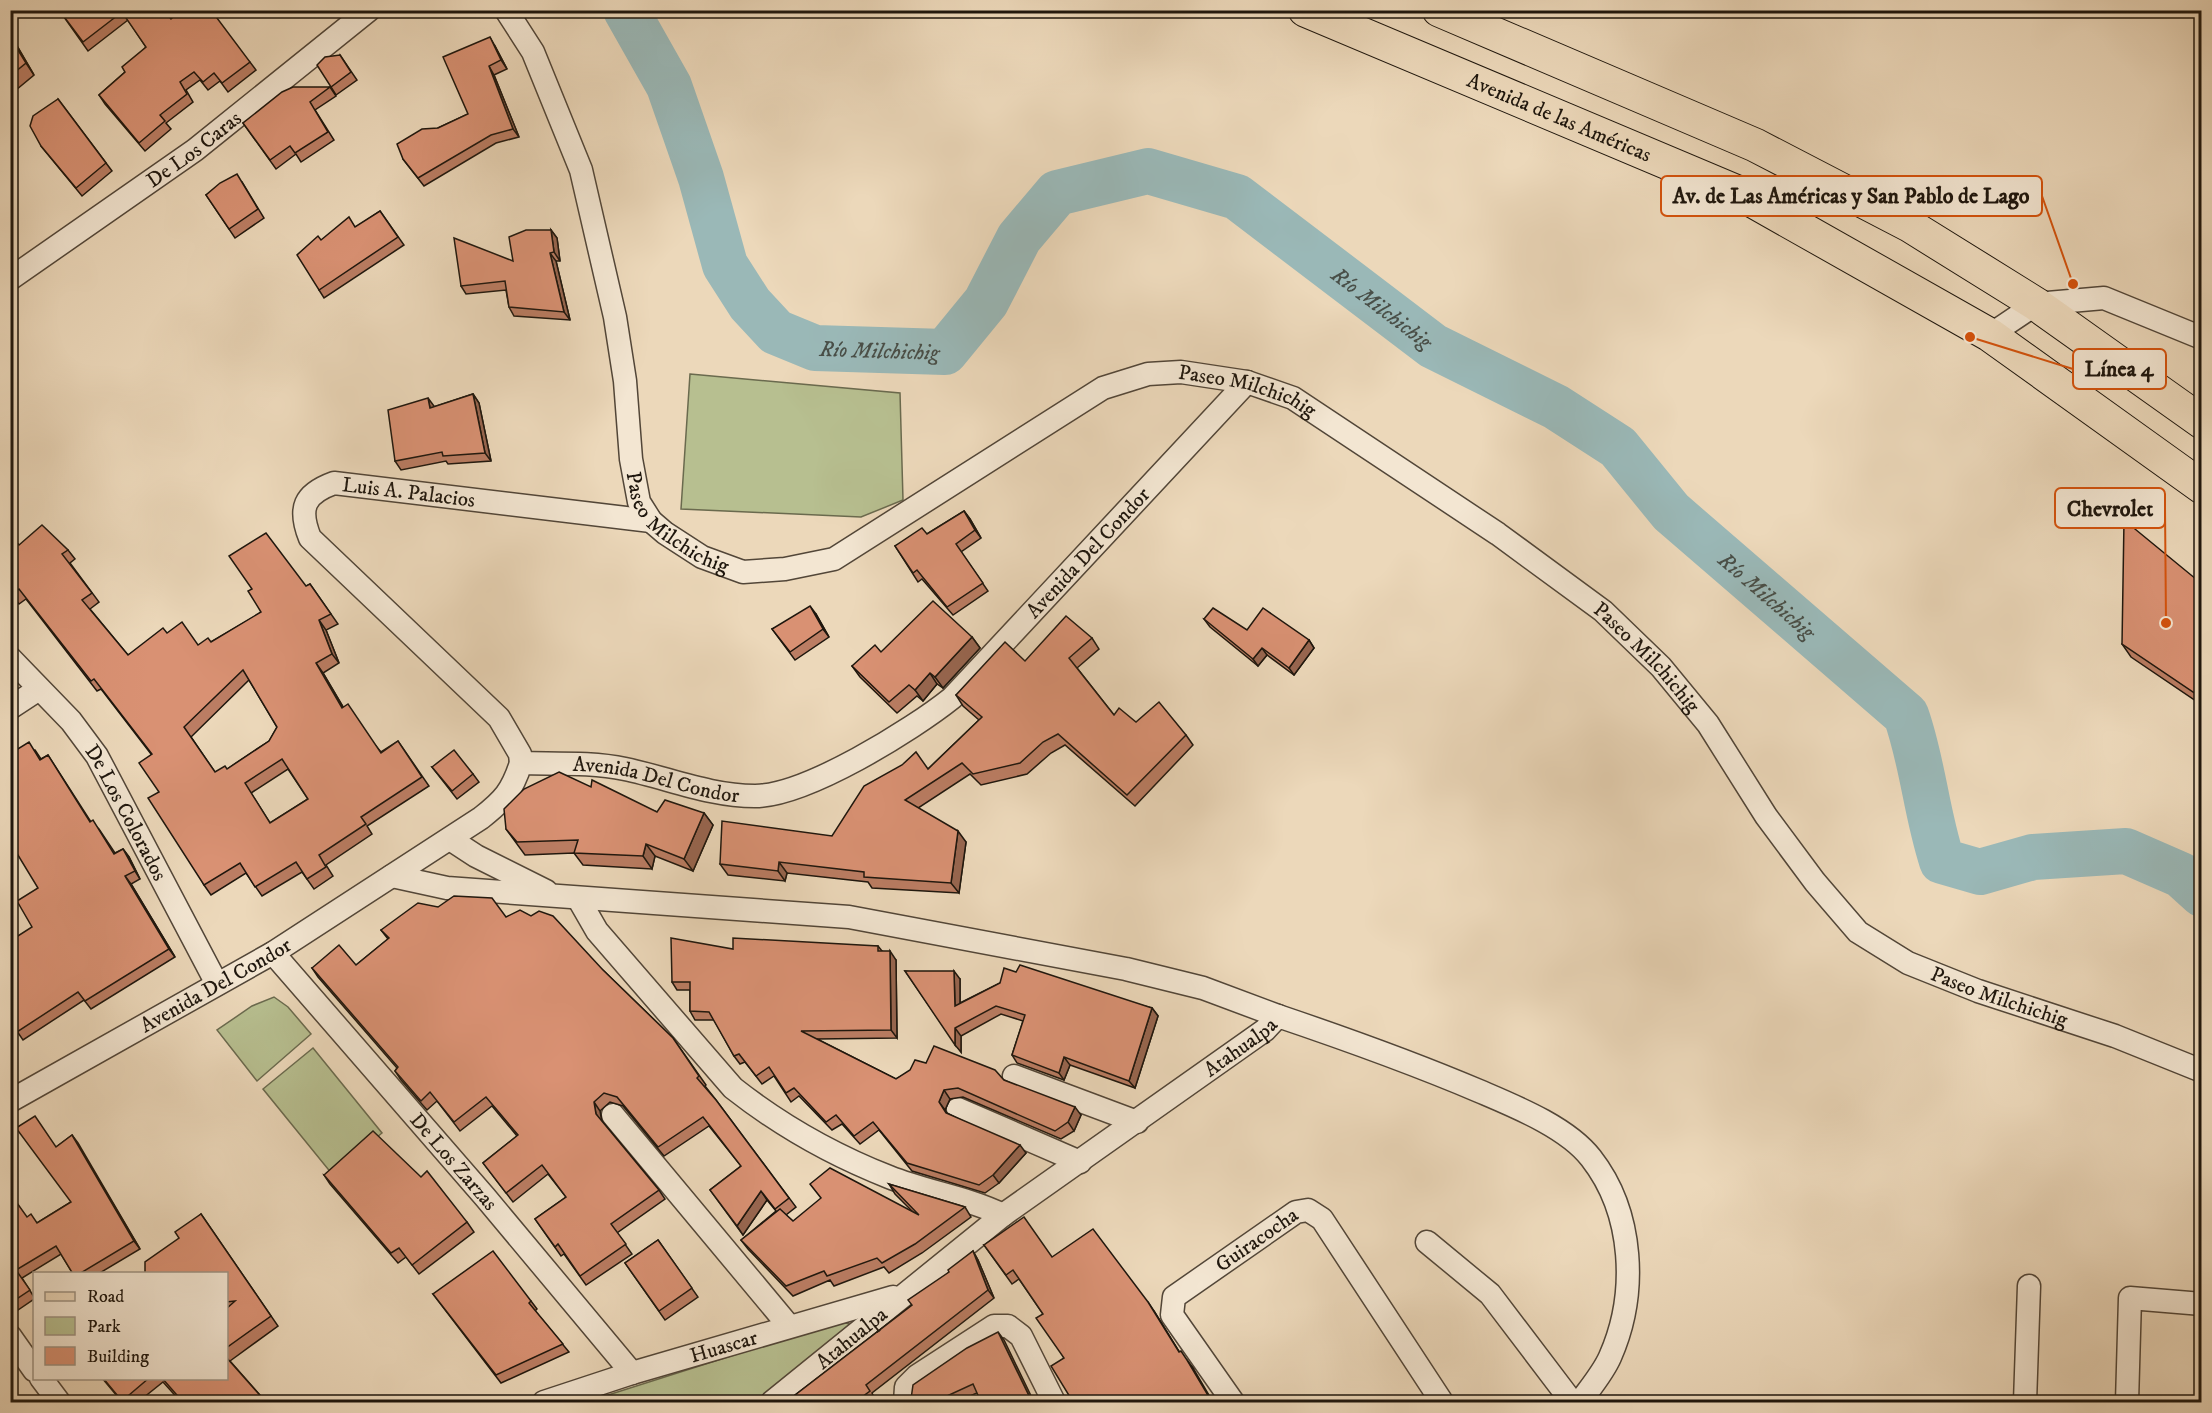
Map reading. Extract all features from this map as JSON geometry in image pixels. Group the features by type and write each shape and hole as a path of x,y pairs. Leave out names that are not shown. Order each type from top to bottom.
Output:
{"main road":[{"name":"Avenida de las Américas","path":"1305,10 1737,192 1990,335 2202,487"},
{"path":"1439,10 1755,146 1909,225 2036,304 2202,422"}],"street":[{"name":"De Los Caras","path":"10,279 195,150 369,10"},
{"name":"Paseo Milchichig","path":"506,10 533,52 581,170 615,317 625,381 631,459 639,502 651,521 702,557 743,572 785,569 834,559 1103,388 1148,374 1181,372 1248,382 1293,398 1498,534 1603,610 1661,667 1708,724 1766,816 1815,882 1858,932 1908,963 1978,991 2115,1036 2202,1071"},
{"path":"1990,335 2036,304 2104,298 2202,338"},
{"name":"Avenida Del Condor","path":"10,1101 273,953 450,839 504,800 515,782 521,763 623,768 703,790 755,796 792,790 821,777 925,720 952,698 1248,382"},
{"name":"Luis A. Palacios","path":"521,763 520,754 499,718 310,538 304,523 307,500 316,489 334,483 651,521"},
{"name":"De Los Colorados","path":"10,658 71,722 97,756 217,984"},
{"path":"10,708 39,689"},
{"path":"450,839 476,856 555,896"},
{"path":"392,876 447,888 849,917 1126,969 1203,988 1278,1016"},
{"path":"578,898 597,931 733,1088 760,1109 801,1135 890,1178 976,1202 1003,1215"},
{"name":"De Los Zarzas","path":"273,953 485,1197 632,1373"},
{"name":"Atahualpa","path":"772,1402 902,1294 1003,1215 1137,1122 1265,1029 1278,1016 1425,1068 1530,1113 1552,1125 1591,1157 1615,1200 1627,1242 1628,1297 1620,1332 1609,1359 1580,1402"},
{"path":"1014,1076 1137,1122"},
{"path":"957,1109 1080,1162"},
{"path":"613,1115 789,1326"},
{"name":"Guiracocha","path":"1233,1402 1172,1315 1174,1298 1296,1212 1308,1210 1322,1219 1442,1402"},
{"path":"1427,1242 1490,1294 1572,1402"},
{"path":"2025,1402 2029,1286"},
{"name":"Huascar","path":"544,1402 632,1373 902,1294"},
{"path":"2127,1402 2130,1298 2202,1304"},
{"path":"905,1402 906,1387 917,1376 994,1326 1008,1326 1021,1336 1054,1402"},
{"path":"10,1336 33,1366"},
{"path":"43,1380 59,1402"}],"green space":[{"path":"690,374 900,393 903,500 861,517 681,509"},
{"path":"274,997 288,1007 311,1034 257,1081 217,1030 252,1006"},
{"path":"313,1048 382,1133 332,1174 263,1089"},
{"path":"841,1321 849,1324 847,1330 759,1402 586,1402"}],"building":[{"path":"59,10 164,10 171,19 181,10 211,10 250,62 222,83 214,73 203,82 194,72 180,82 187,94 160,115 165,121 139,143 99,95 125,72 122,67 146,47 122,12 83,42"},
{"path":"10,37 26,63 10,76"},
{"path":"490,37 501,60 489,66 513,129 491,135 418,178 403,159 397,144 422,129 438,128 468,114 443,57"},
{"path":"340,55 351,72 331,87 317,65 325,57"},
{"path":"293,87 330,87 310,102 328,132 295,153 290,146 270,160 243,123 282,92"},
{"path":"58,99 106,163 76,188 41,146 30,126 33,116"},
{"path":"237,174 258,209 229,229 206,195 220,183"},
{"path":"380,211 398,237 319,290 297,255 318,236 321,240 349,217 355,227"},
{"path":"526,230 551,230 554,252 550,253 564,312 509,307 505,281 461,286 454,238 513,261 509,237"},
{"path":"473,394 485,453 443,456 442,452 395,461 388,410 428,398 430,408"},
{"path":"964,511 975,530 956,544 983,583 947,607 917,570 913,573 895,546 922,528 927,534"},
{"path":"2124,520 2202,584 2202,698 2122,644"},
{"path":"42,525 68,550 62,554 92,593 82,600 128,655 163,628 167,633 182,622 198,645 208,638 211,642 261,612 248,591 252,589 229,556 266,533 306,586 310,584 331,614 319,620 332,654 316,663 342,708 348,704 381,753 398,741 422,777 361,817 366,824 319,855 326,867 307,879 296,862 255,887 240,863 204,885 148,798 159,792 139,763 152,754 94,679 91,681 19,589 12,594 10,592 10,536 19,545","holes":["243,670 277,727 269,741 227,769 225,766 215,772 184,727","282,759 308,799 270,823 245,783"]},
{"path":"933,601 972,637 935,677 930,673 915,690 909,685 889,702 852,666 875,645 881,652"},
{"path":"810,606 823,629 790,652 772,629"},
{"path":"1213,608 1247,630 1263,608 1309,640 1289,668 1262,648 1253,659 1204,619"},
{"path":"1066,616 1092,638 1069,658 1114,715 1119,708 1136,722 1159,702 1186,735 1127,795 1058,734 1043,742 1020,763 973,774 962,763 905,800 958,831 951,883 864,877 864,872 779,862 778,871 720,864 722,821 832,836 864,786 902,765 916,752 928,769 982,717 956,695 1005,642 1025,661"},
{"path":"29,742 40,760 48,755 90,822 93,820 114,854 123,849 135,871 125,876 169,949 85,1001 78,992 17,1032 10,1021 10,941 32,927 17,901 38,888 10,842 10,748 13,752"},
{"path":"454,750 473,774 452,791 432,767"},
{"path":"559,772 591,787 592,780 657,812 665,800 704,813 684,859 646,844 643,856 574,853 578,840 517,842 506,829 504,809 524,789"},
{"path":"454,896 492,898 506,917 520,910 531,916 539,911 553,916 603,970 673,1038 699,1076 697,1078 789,1198 775,1209 761,1191 737,1226 710,1190 741,1166 703,1117 658,1147 617,1097 604,1093 594,1102 596,1114 659,1190 611,1224 626,1244 580,1276 558,1244 555,1247 535,1219 566,1197 542,1165 506,1193 483,1163 518,1135 486,1097 454,1122 430,1092 421,1101 395,1071 398,1067 312,968 339,945 356,965 389,938 381,930 418,903 438,907"},
{"path":"671,938 733,949 733,938 878,946 878,951 890,951 891,1030 801,1031 896,1079 910,1070 915,1060 926,1063 934,1046 995,1070 1004,1080 1075,1107 1068,1122 1055,1131 958,1088 944,1090 939,1102 946,1113 1020,1145 993,1175 979,1185 907,1163 873,1122 854,1136 836,1115 826,1122 794,1088 786,1093 769,1067 756,1076 739,1054 734,1056 709,1012 690,1011 690,982 672,982"},
{"path":"1020,965 1152,1008 1129,1081 1064,1057 1059,1073 1012,1055 1025,1015 996,1006 955,1028 955,1045 905,971 954,971 955,1006 1000,983 1004,968 1016,972"},
{"path":"35,1116 56,1147 72,1135 134,1241 82,1272 72,1272 56,1246 16,1270 30,1290 12,1302 10,1300 10,1193 27,1217 31,1214 37,1223 71,1202 16,1128"},
{"path":"373,1131 421,1177 427,1171 467,1222 412,1265 399,1248 391,1253 324,1175"},
{"path":"830,1168 919,1215 889,1184 965,1207 915,1244 882,1263 877,1258 827,1276 824,1271 786,1286 741,1240 780,1209 793,1221 821,1198 810,1184"},
{"path":"201,1214 271,1316 228,1347 228,1307 235,1301 228,1302 228,1272 145,1272 145,1262 179,1238 175,1232"},
{"path":"1024,1217 1052,1257 1093,1229 1148,1302 1212,1402 1073,1402 1051,1366 1064,1358 1036,1318 1043,1314 1013,1270 1006,1275 984,1245"},
{"path":"658,1240 692,1288 659,1311 625,1263"},
{"path":"493,1251 531,1301 529,1303 563,1344 496,1375 433,1294"},
{"path":"973,1251 988,1290 866,1385 870,1391 855,1402 786,1402 912,1305 908,1300 949,1272 948,1270"},
{"path":"998,1332 1032,1402 981,1402 973,1384 937,1402 913,1402 911,1399 913,1385 967,1348"},
{"path":"228,1359 266,1402 183,1402 164,1380 228,1380"},
{"path":"105,1380 147,1380 122,1401"},
{"path":"10,1391 19,1402 10,1402"}],"waterway":[{"name":"Río Milchichig","path":"626,10 669,86 701,178 725,265 750,304 776,332 815,348 945,352 986,302 1019,238 1057,193 1148,171 1237,197 1433,346 1556,407 1618,447 1671,512 1906,715 1917,751 1942,861 1980,872 2033,857 2126,851 2181,875 2202,894"}],"place":[{"name":"Av. de Las Américas y San Pablo de Lago","path":"2073,284"},
{"name":"Línea 4","path":"1970,337"},
{"name":"Chevrolet","path":"2166,623"}]}
